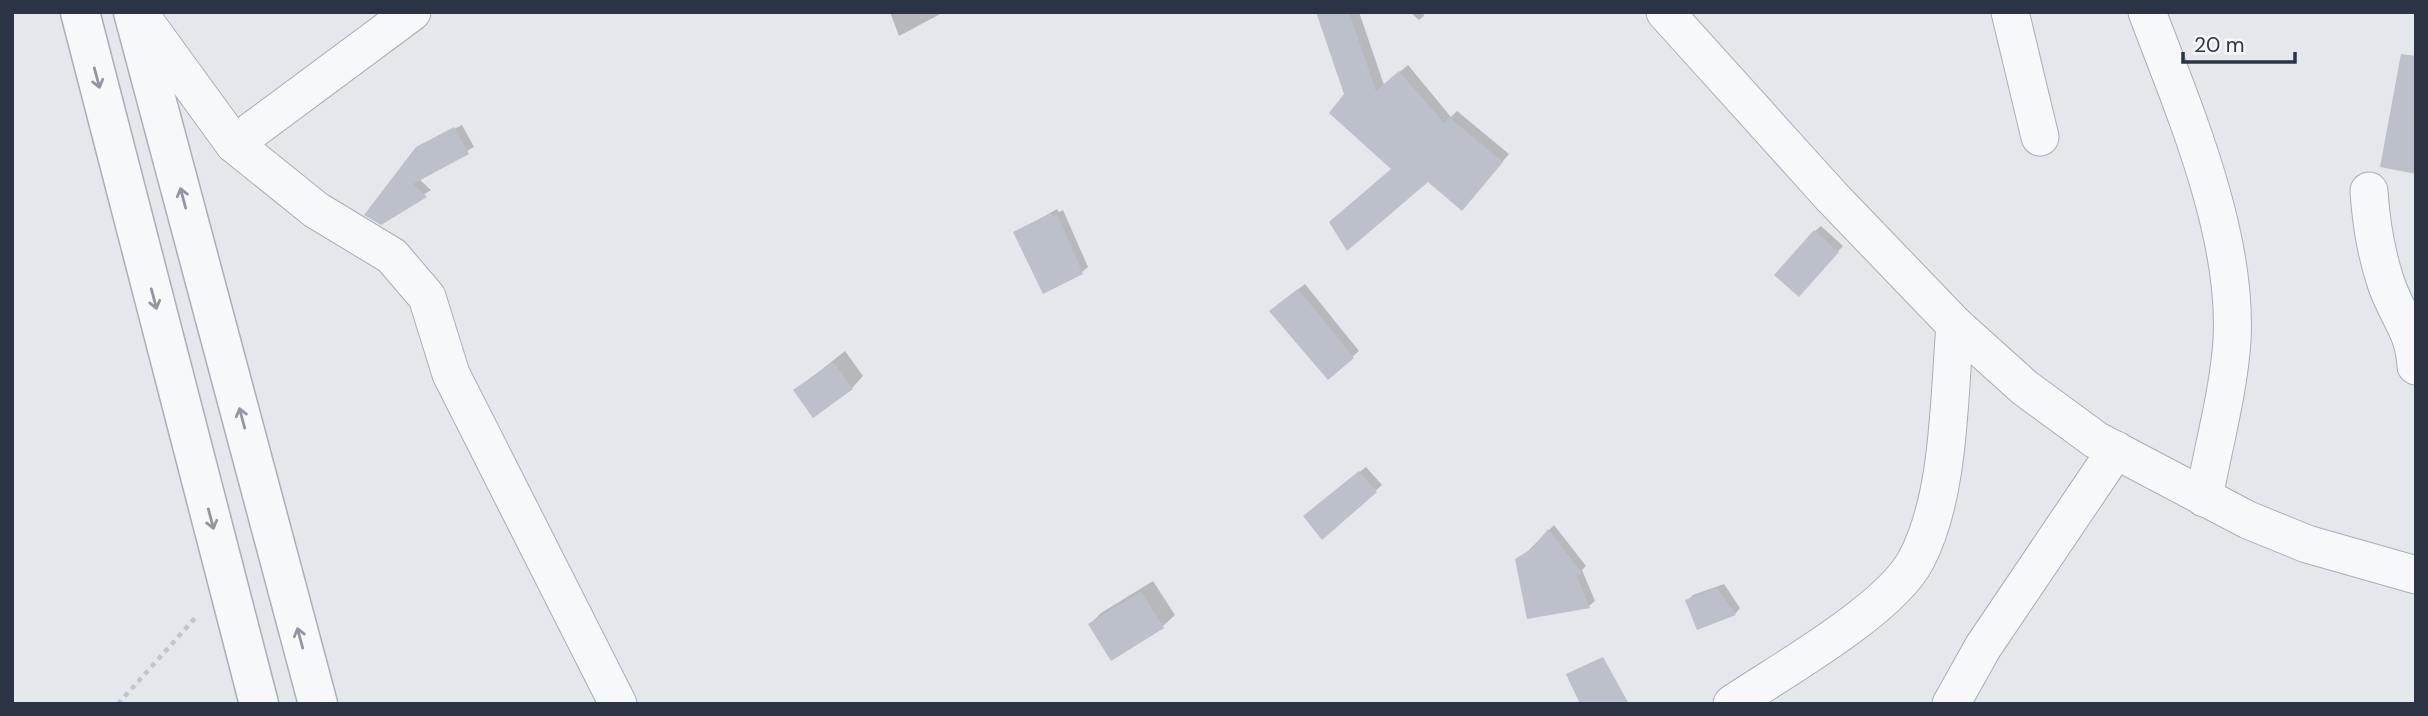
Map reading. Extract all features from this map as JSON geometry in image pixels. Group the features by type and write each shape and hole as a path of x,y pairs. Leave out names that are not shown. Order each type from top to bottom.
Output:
{"street":[{"path":"80,12 259,704"},
{"path":"135,12 234,144 316,209 392,256 427,297 451,374 618,704"},
{"path":"135,12 318,704"},
{"path":"234,144 412,12"},
{"path":"1665,12 1831,196 1955,325 2025,388 2096,440 2204,498 2307,544 2416,575"},
{"path":"2010,12 2040,137"},
{"path":"2147,12 2207,181 2228,271 2232,341 2204,498"},
{"path":"2369,191 2371,231 2386,285 2413,337 2416,366"},
{"path":"1732,704 1869,611 1896,587 1916,560 1937,501 1945,447 1955,325"},
{"path":"1951,704 1983,647 2116,450"}],"path":[{"path":"118,704 228,583"}],"building":[{"path":"1316,12 1349,12 1376,91 1399,71 1444,123 1449,117 1503,162 1462,211 1428,182 1347,251 1329,222 1391,169 1329,113 1344,94"},
{"path":"2401,54 2416,56 2416,174 2380,167"},
{"path":"454,127 469,154 413,184 427,197 381,225 364,215 416,147"},
{"path":"1051,213 1053,217 1057,214 1083,274 1043,294 1013,232"},
{"path":"1814,230 1839,252 1799,297 1774,275"},
{"path":"1298,289 1354,358 1328,380 1269,311"},
{"path":"833,362 853,389 813,418 793,390"},
{"path":"1359,471 1377,492 1322,540 1303,516"},
{"path":"1548,529 1582,573 1577,577 1590,608 1527,619 1515,559 1533,548"},
{"path":"1717,588 1736,615 1697,630 1685,600"},
{"path":"1141,591 1164,628 1111,661 1088,624"},
{"path":"1603,657 1629,704 1580,704 1566,674"}]}
